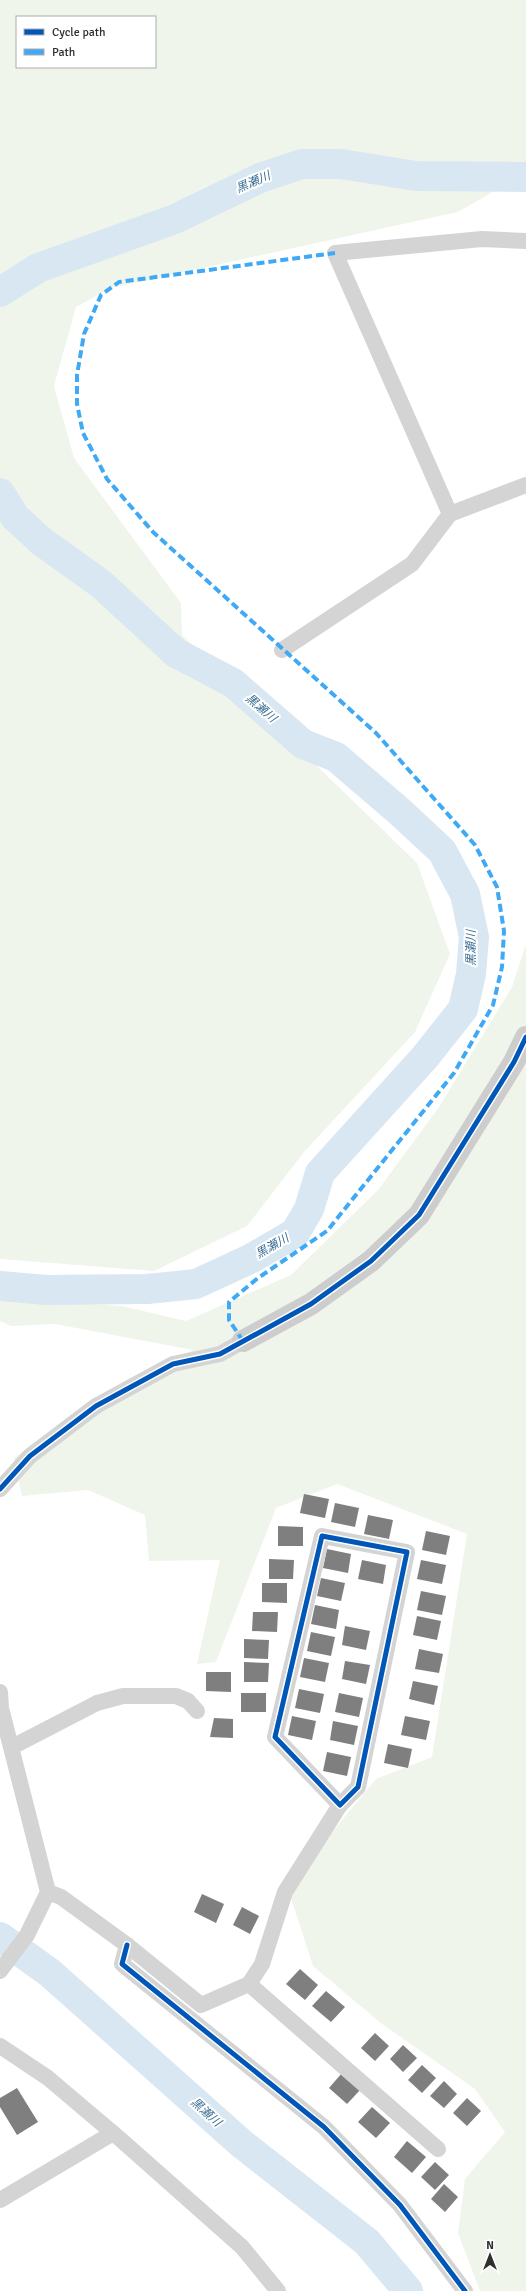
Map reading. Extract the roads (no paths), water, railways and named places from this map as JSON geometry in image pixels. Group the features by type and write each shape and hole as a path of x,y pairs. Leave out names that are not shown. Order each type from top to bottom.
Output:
{"street":[{"path":"450,514 335,253 482,239 526,241"},
{"path":"282,650 412,564 450,514 526,484"},
{"path":"0,1489 30,1456 96,1406 172,1364 220,1354 311,1304 371,1261 419,1215 514,1062 526,1037"},
{"path":"45,1898 61,1897 127,1945 201,2005 249,1984 262,1964 285,1892 340,1805 358,1787 407,1552 322,1536 275,1737 340,1805"},
{"path":"0,1692 1,1708 12,1747 45,1898 27,1935 0,1971"},
{"path":"12,1747 97,1703 123,1696 176,1696 188,1701 197,1711"},
{"path":"127,1945 122,1964 324,2127 400,2205 465,2291"},
{"path":"249,1984 438,2149"},
{"path":"0,2046 48,2078 113,2133 242,2247 278,2291"},
{"path":"0,2200 113,2133"}],"waterway":[{"name":"黒瀬川","path":"0,292 38,268 175,219 260,178 302,164 341,164 416,176 526,177"},
{"name":"黒瀬川","path":"0,493 15,517 41,541 101,584 176,653 233,683 303,744 336,757 399,811 442,851 465,894 474,937 471,974 463,1009 425,1057 320,1173 309,1209 295,1233 252,1258 196,1284 147,1289 46,1290 0,1286"},
{"name":"黒瀬川","path":"0,1937 50,1973 242,2144 367,2242 408,2291"}]}
